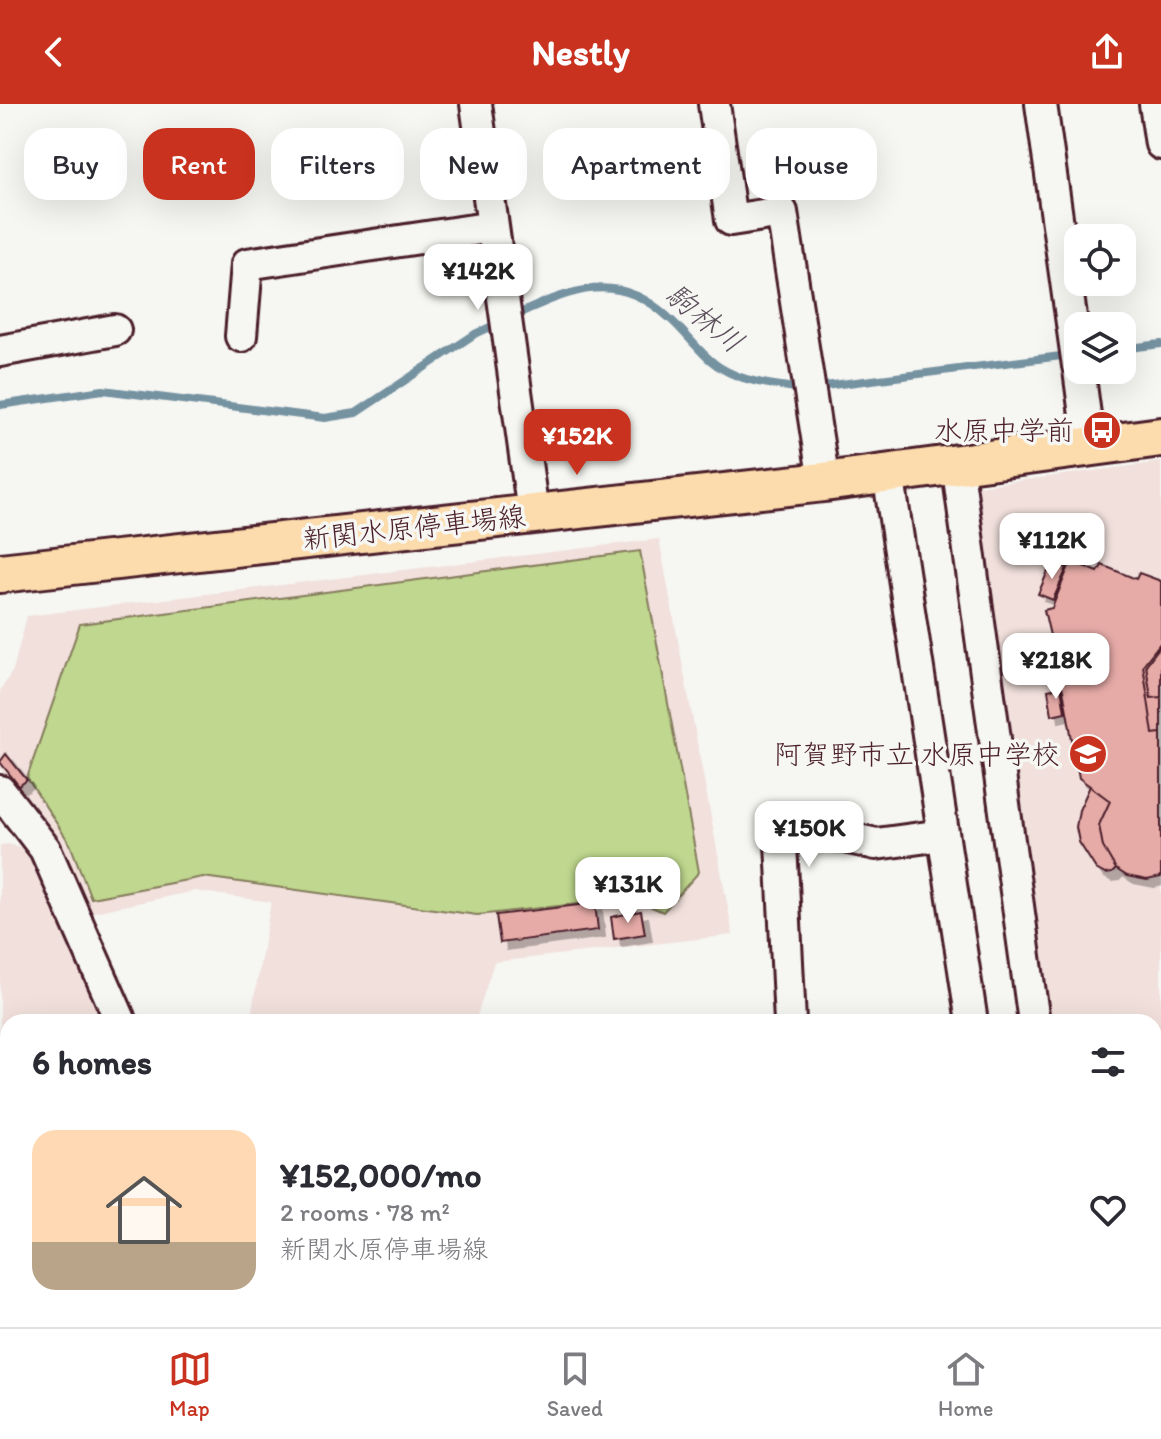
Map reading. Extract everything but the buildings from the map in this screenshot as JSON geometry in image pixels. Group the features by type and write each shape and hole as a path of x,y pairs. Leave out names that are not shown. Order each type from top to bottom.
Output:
{"main road":[{"name":"新関水原停車場線","path":"0,573 824,482 1161,437"}],"street":[{"path":"476,104 533,513"},
{"path":"714,104 731,220 782,212 824,482"},
{"path":"1041,104 1070,312"},
{"path":"1155,104 1161,144"},
{"path":"241,336 247,264 493,227"},
{"path":"0,351 115,330"},
{"path":"1080,384 1089,445"},
{"path":"957,463 1033,1014"},
{"path":"888,473 971,1014"},
{"path":"0,791 45,849 117,1014"},
{"path":"790,1014 780,823 876,844 943,835"}],"shaded area":[{"name":"阿賀野市立 水原中学校","path":"1161,462 1161,1014 1049,1014 978,486"},
{"path":"659,539 733,935 494,962 478,1014 251,1014 271,902 195,891 84,914 67,861 0,767 0,691 13,670 27,616"},
{"path":"0,845 32,850 112,1014 0,1014"}],"green space":[{"path":"640,551 699,872 663,912 632,898 477,915 203,877 91,898 70,844 27,778 80,624"}],"waterway":[{"name":"駒林川","path":"511,317 553,299 591,289 629,293 668,317 707,357 730,373 772,385 803,389"},
{"name":"駒林川","path":"0,405 103,390 325,418 356,413 475,334 499,323"},
{"name":"駒林川","path":"1136,347 1161,344"},
{"name":"駒林川","path":"817,387 1064,356"}],"place":[{"name":"水原中学前","path":"1102,430"},
{"name":"阿賀野市立 水原中学校","path":"1088,754"}]}
